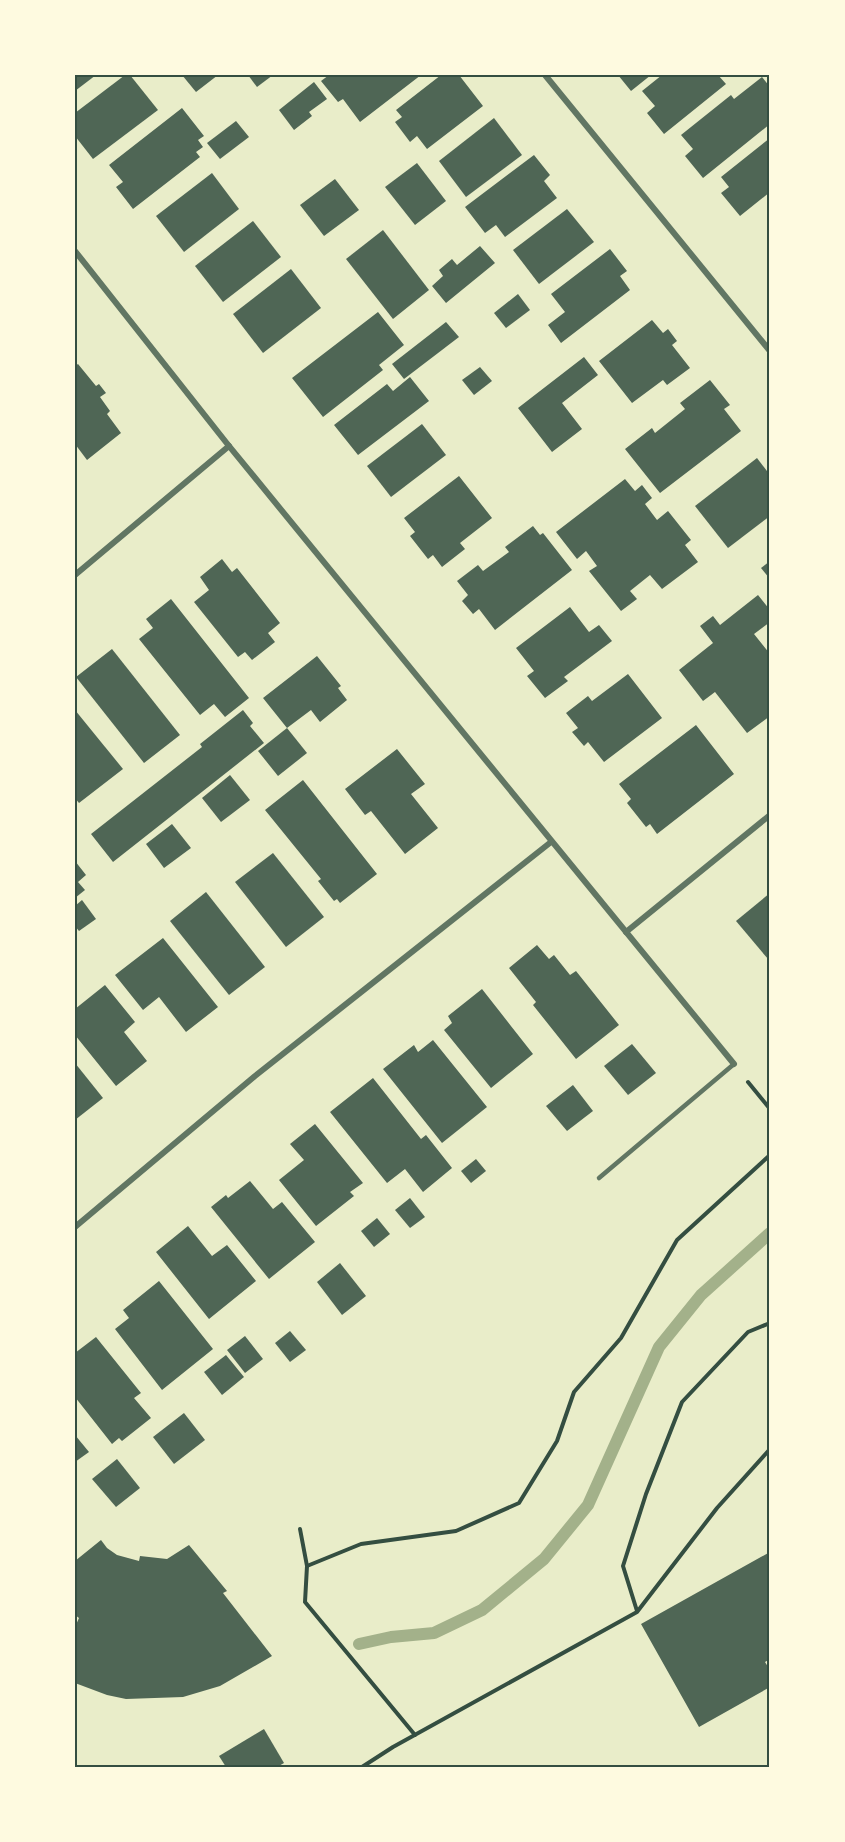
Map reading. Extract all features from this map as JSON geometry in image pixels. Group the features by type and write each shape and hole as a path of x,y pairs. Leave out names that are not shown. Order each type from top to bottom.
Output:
{"street":[{"path":"545,75 770,351"},
{"path":"75,251 229,446 734,1064"},
{"path":"75,575 229,446"},
{"path":"626,932 770,815"},
{"path":"75,1227 255,1076 551,842"}],"lane":[{"path":"599,1178 734,1064"}],"path":[{"path":"734,1064 770,1110"},
{"path":"307,1566 361,1544 456,1531 519,1503 557,1441 574,1392 621,1338 677,1240 770,1155"},
{"path":"637,1612 623,1566 646,1494 682,1402 748,1332 770,1323"},
{"path":"362,1767 415,1735 637,1612 717,1508 770,1449"},
{"path":"300,1529 307,1566 305,1602 415,1735"}],"building":[{"path":"75,75 96,75 75,91"},
{"path":"125,75 130,75 158,110 93,159 75,136 75,113"},
{"path":"182,75 218,75 196,92"},
{"path":"248,75 273,75 257,87"},
{"path":"329,75 421,75 360,122 343,99 338,102 321,81"},
{"path":"441,75 459,75 483,106 427,149 417,136 410,142 395,122 402,117 396,110"},
{"path":"618,75 651,75 631,91"},
{"path":"662,75 718,75 726,84 664,134 647,113 655,106 642,91"},
{"path":"762,77 770,87 770,124 703,178 685,156 693,149 681,135 731,95 734,99"},
{"path":"314,82 327,99 309,112 312,116 294,130 279,110"},
{"path":"182,108 204,136 198,140 203,147 196,152 200,157 133,209 116,187 123,182 109,165"},
{"path":"494,118 522,155 466,197 439,161"},
{"path":"236,121 249,137 220,159 207,143"},
{"path":"770,138 770,192 740,216 721,193 729,187 721,177"},
{"path":"534,155 550,175 544,181 557,198 505,237 496,225 485,233 465,207"},
{"path":"417,163 446,201 415,225 385,187"},
{"path":"212,173 239,209 184,252 156,216"},
{"path":"335,179 359,210 324,236 300,205"},
{"path":"567,209 594,242 539,284 513,250"},
{"path":"253,221 281,257 223,302 195,266"},
{"path":"383,230 429,290 393,319 346,259"},
{"path":"480,246 495,263 446,303 432,286 443,276 439,270 452,259 457,265"},
{"path":"610,249 627,271 620,276 630,290 561,343 548,325 565,312 551,294"},
{"path":"291,269 321,308 263,353 233,314"},
{"path":"518,294 530,310 506,328 494,313"},
{"path":"378,312 404,345 379,365 383,370 323,417 292,378"},
{"path":"652,320 663,333 668,329 677,341 672,345 690,368 667,385 663,380 632,403 599,361"},
{"path":"446,322 459,337 404,379 392,364"},
{"path":"584,357 598,375 562,403 582,429 552,452 518,408"},
{"path":"78,364 96,386 99,384 106,393 100,397 110,411 107,414 121,433 87,460 75,444 75,366"},
{"path":"480,367 492,381 474,395 462,380"},
{"path":"410,377 429,401 358,455 334,425 387,384 393,391"},
{"path":"710,380 730,405 724,409 741,431 660,493 625,449 652,428 655,433 685,409 680,403"},
{"path":"422,424 446,455 391,497 367,466"},
{"path":"757,458 770,475 770,516 728,548 695,506"},
{"path":"459,476 492,518 460,543 465,549 442,567 433,555 428,559 410,536 415,532 404,518"},
{"path":"625,479 635,491 642,485 652,498 645,504 657,520 668,511 691,540 685,545 698,562 662,589 650,575 630,591 637,599 621,611 589,571 597,566 586,551 577,559 556,532"},
{"path":"533,526 540,535 543,533 572,570 495,630 479,609 473,614 462,601 468,595 457,581 478,565 483,571 509,552 505,547"},
{"path":"222,559 232,572 237,568 280,623 268,633 275,642 252,660 245,652 238,657 194,602 209,590 200,577"},
{"path":"770,561 770,579 761,568"},
{"path":"758,595 770,610 770,622 754,634 770,654 770,711 768,713 770,716 747,733 715,692 703,701 679,670 713,643 700,626 713,616 720,625"},
{"path":"171,599 249,698 225,717 214,704 200,715 139,639 153,628 146,619"},
{"path":"570,607 589,632 599,625 612,641 564,677 568,681 545,698 527,676 534,671 516,648"},
{"path":"112,649 180,735 144,763 76,677"},
{"path":"317,656 341,686 338,688 347,700 320,722 311,710 287,728 263,698"},
{"path":"628,674 662,718 604,762 588,742 584,746 572,732 578,728 566,713 588,696 592,701"},
{"path":"75,710 123,769 79,803 75,798"},
{"path":"243,710 253,723 250,726 264,743 113,862 91,834 202,747 200,744"},
{"path":"696,725 734,774 657,834 650,824 646,827 627,803 631,799 619,784"},
{"path":"287,728 307,753 278,776 258,751"},
{"path":"397,749 425,784 411,794 438,828 405,854 371,811 365,815 345,789"},
{"path":"230,775 250,800 221,822 202,798"},
{"path":"303,780 377,874 340,903 337,899 334,901 318,881 321,879 265,810"},
{"path":"172,824 191,848 164,868 146,844"},
{"path":"273,853 324,917 286,947 235,882"},
{"path":"75,861 86,875 78,882 85,890 75,898"},
{"path":"206,892 265,967 229,995 170,921"},
{"path":"770,893 770,957 768,959 736,921"},
{"path":"82,900 96,919 79,931 75,926 75,906"},
{"path":"163,938 218,1007 186,1032 159,997 143,1010 115,975"},
{"path":"537,945 549,959 554,955 570,975 576,971 619,1025 576,1059 533,1005 536,1002 509,968"},
{"path":"105,985 135,1022 124,1032 147,1061 116,1086 75,1035 75,1009"},
{"path":"482,989 533,1054 491,1088 444,1030 452,1023 448,1016"},
{"path":"433,1040 487,1107 442,1143 383,1069 414,1045 418,1052"},
{"path":"632,1044 656,1073 628,1095 604,1066"},
{"path":"75,1063 103,1098 75,1120"},
{"path":"373,1078 421,1139 426,1135 452,1168 423,1192 405,1169 387,1183 330,1112"},
{"path":"573,1085 593,1111 567,1131 546,1106"},
{"path":"315,1124 363,1183 350,1192 354,1196 316,1226 279,1180 304,1160 290,1144"},
{"path":"476,1159 486,1171 471,1183 461,1171"},
{"path":"250,1181 273,1209 282,1202 315,1242 269,1279 211,1207 226,1195 228,1198"},
{"path":"410,1198 425,1217 410,1228 395,1210"},
{"path":"377,1218 390,1234 374,1247 361,1231"},
{"path":"188,1226 212,1256 227,1245 256,1281 209,1319 156,1252"},
{"path":"340,1263 366,1296 342,1315 317,1282"},
{"path":"159,1281 213,1349 162,1390 115,1329 129,1318 123,1310"},
{"path":"290,1331 306,1350 290,1362 275,1343"},
{"path":"245,1336 263,1359 245,1373 227,1350"},
{"path":"96,1337 141,1393 134,1398 151,1418 122,1441 119,1438 112,1444 75,1397 75,1353"},
{"path":"226,1355 244,1377 222,1395 204,1372"},
{"path":"184,1413 205,1440 174,1464 153,1437"},
{"path":"75,1435 89,1452 75,1462"},
{"path":"117,1459 140,1488 116,1507 92,1479"},
{"path":"101,1540 117,1555 139,1561 140,1556 167,1559 189,1545 227,1591 223,1593 272,1656 220,1686 183,1697 126,1699 107,1695 75,1683 75,1627 79,1618 75,1615 75,1561"},
{"path":"770,1552 770,1659 765,1662 770,1670 770,1687 699,1727 641,1624"},
{"path":"264,1729 284,1763 277,1767 226,1767 219,1756"}],"waterway":[{"path":"359,1644 391,1637 434,1633 482,1610 544,1559 588,1505 659,1347 701,1295 770,1233"}]}
